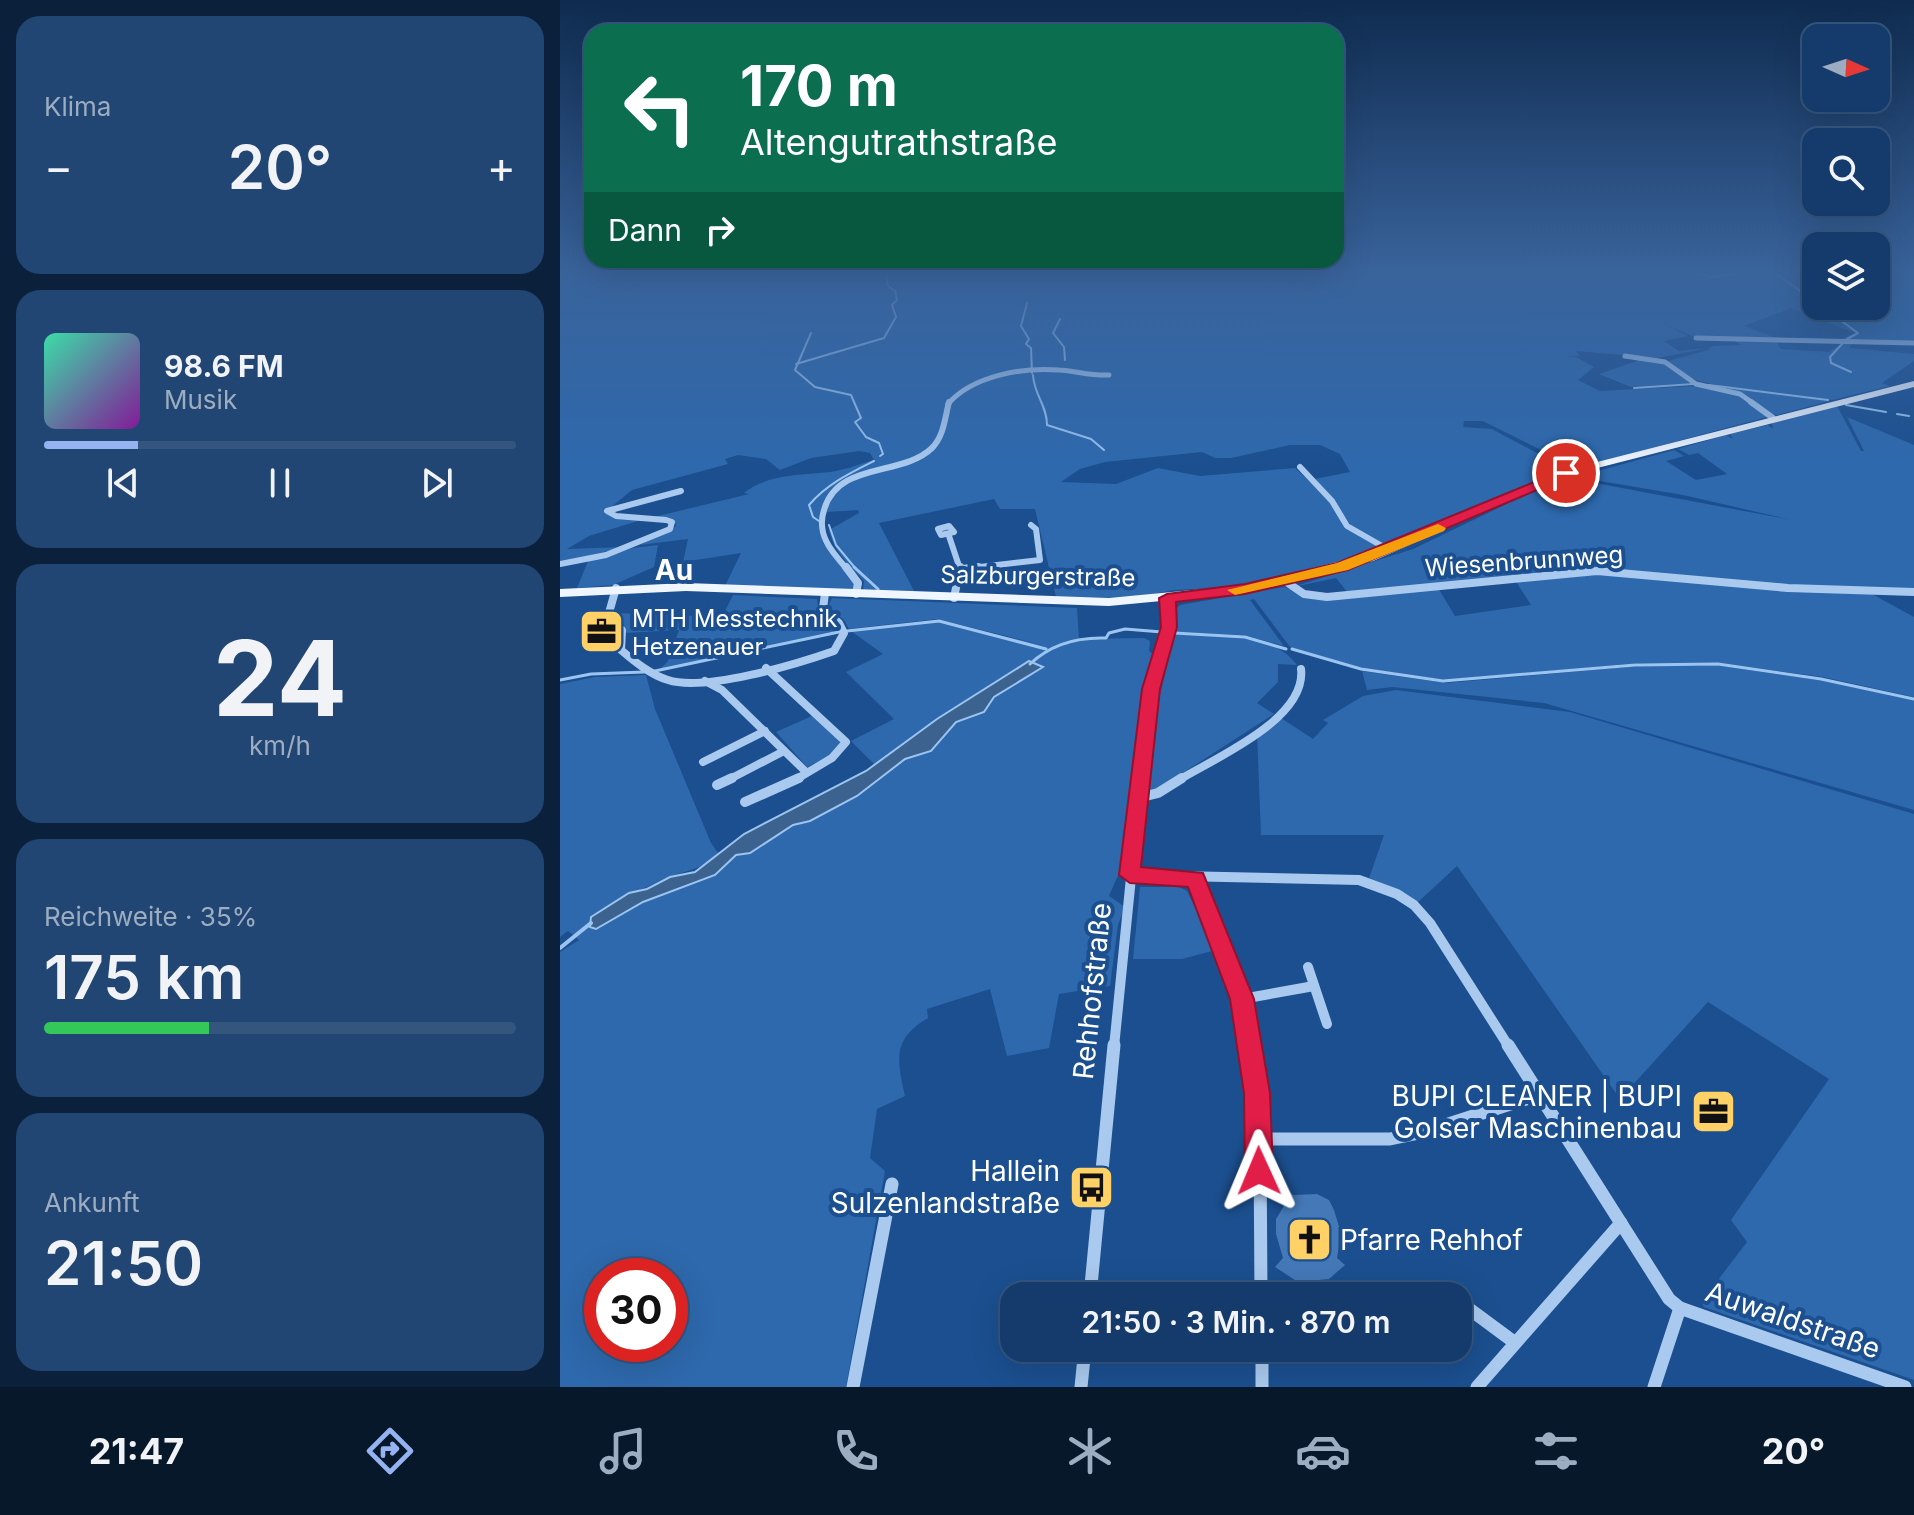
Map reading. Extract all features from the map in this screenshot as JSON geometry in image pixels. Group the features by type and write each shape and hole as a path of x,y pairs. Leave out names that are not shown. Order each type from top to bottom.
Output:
{"main road":[{"name":"Salzburgerstraße","path":"560,593 616,588 857,591 1084,602 1167,598 1285,581 1389,550 1556,477 1773,418 1914,384"}],"street":[{"path":"1696,338 1914,343"},
{"path":"1625,356 1665,362 1696,384 1740,394 1773,418"},
{"path":"857,591 823,536 822,510 835,488 851,476 916,458 932,448 943,430 949,402 980,378 1059,370 1083,376 1109,375"},
{"path":"1300,467 1332,501 1347,526 1389,550"},
{"path":"560,564 606,555 670,529 672,522 666,520 609,515 607,511 681,491"},
{"path":"963,569 1040,560 1036,529 1031,525"},
{"path":"949,536 963,569 956,594"},
{"name":"Wiesenbrunnweg","path":"1285,581 1304,594 1327,597 1597,571 1788,588 1914,592"},
{"path":"616,588 607,620 622,630 621,650 663,678 677,682 705,681 834,651 844,641 844,631 837,618 823,609 825,593"},
{"name":"Rehhofstraße","path":"1091,1282 1096,1205 1138,798 1151,689 1169,627 1167,598"},
{"path":"745,802 763,796 840,753 846,742 796,692 766,668"},
{"path":"1138,798 1158,793 1269,722 1296,699 1303,679 1301,669"},
{"path":"705,681 722,690 805,771"},
{"path":"703,762 765,731"},
{"path":"717,785 784,751"},
{"name":"Auwaldstraße","path":"1130,875 1196,879 1359,880 1397,894 1414,905 1430,923 1669,1299 1680,1308 1905,1387"},
{"path":"1196,879 1242,999 1252,1049 1258,1139 1261,1282"},
{"path":"1308,967 1327,1024"},
{"path":"1242,999 1314,986"},
{"path":"1258,1139 1390,1139 1424,1132 1538,1095"},
{"path":"853,1387 884,1212 892,1184"},
{"path":"1477,1387 1621,1223"},
{"path":"1654,1387 1680,1308"},
{"path":"1472,1311 1514,1342"},
{"path":"1081,1387 1084,1362"},
{"path":"1262,1362 1262,1387"}],"shaded area":[{"path":"560,338 1680,338 1664,341 1679,351 1709,348 1652,359 1666,364 1692,383 1631,387 1599,374 1637,361 1634,356 1576,351 1580,356 1566,357 1576,357 1594,367 1578,380 1600,391 1697,386 1729,391 1746,399 1767,417 1577,468 1483,421 1464,421 1463,427 1492,429 1567,469 1393,546 1379,544 1357,531 1315,479 1350,472 1340,454 1320,445 1290,445 1231,458 1215,458 1202,452 1105,462 1080,469 1061,482 1116,484 1158,468 1200,476 1295,468 1330,500 1347,528 1381,548 1325,568 1241,587 1174,590 1133,598 1056,597 1035,509 1000,509 994,499 879,523 914,591 863,590 864,581 838,552 829,530 859,513 858,510 827,512 819,525 823,543 855,582 854,591 725,586 741,553 683,562 688,539 640,545 676,526 674,520 654,517 749,494 744,493 774,479 836,471 874,460 870,453 859,451 811,458 780,470 766,459 738,455 725,459 728,464 632,490 604,513 641,520 589,536 567,549 624,547 560,563"},
{"path":"1775,338 1809,339 1775,339 1781,349 1829,352 1841,344 1852,344 1849,348 1914,354 1914,361 1882,383 1890,386 1832,400 1761,390 1829,401 1777,415 1738,392 1687,376 1668,361 1708,350 1712,346 1741,345 1733,339"},
{"path":"1914,338 1914,342 1839,340"},
{"path":"1837,406 1861,451 1864,451 1847,417 1914,445 1914,591 1809,588 1624,570 1348,593 1336,578 1293,587 1413,549 1519,498 1569,478 1792,520 1683,495 1576,477 1674,450 1684,456 1666,461 1696,480 1727,474 1698,453 1689,455 1678,449 1726,435 1733,439 1730,434 1768,425 1773,429 1772,423"},
{"path":"658,545 654,567 613,585 577,588 588,561 633,548"},
{"path":"1598,573 1872,594 1914,617 1914,697 1823,677 1720,663 1639,663 1446,680 1362,668 1290,647 1254,599 1250,600 1284,646 1244,635 1175,632 1176,609 1180,605 1284,587 1308,596 1438,588 1455,616 1531,605 1515,580"},
{"path":"733,595 817,599 819,613 834,621 840,631 659,670 668,661 679,630 624,633 624,626 614,617 614,613 722,617"},
{"path":"832,598 1077,608 1079,639 1144,638 1150,641 1149,651 1154,655 1139,735 1126,857 1109,896 1125,907 1118,925 1110,986 1059,994 1049,1048 1007,1056 990,989 927,1009 928,1018 908,1034 899,1061 905,1096 877,1109 870,1158 885,1171 846,1387 560,1387 560,952 579,940 568,931 560,937 560,684 595,677 646,675 655,709 711,843 720,856 702,866 629,893 617,918 643,902 715,875 736,855 751,853 793,825 810,821 857,796 905,759 931,751 956,722 984,712 994,697 1043,667 1029,661 937,719 875,765 851,741 894,719 846,672 883,654 851,631 936,621 1047,646 937,619 849,629 844,620 828,607"},
{"path":"1174,634 1257,641 1273,646 1297,665 1278,664 1278,682 1257,703 1274,714 1155,791 1148,792 1151,734"},
{"path":"1029,661 1043,667 994,697 984,712 956,722 931,751 905,759 857,796 810,821 793,825 750,853 736,855 715,875 643,902 596,929 590,927 591,917 629,893 647,889 670,877 695,872 744,834 866,771 937,719"},
{"path":"1639,666 1722,666 1825,681 1914,700 1914,810 1544,703 1392,687 1367,690 1362,671 1446,683"},
{"path":"1396,690 1570,712 1914,814 1914,1380 1704,1307 1701,1302 1747,1242 1731,1220 1829,1079 1708,1002 1620,1099 1457,866 1417,903 1398,890 1369,878 1384,835 1261,835 1257,733 1278,716 1313,739 1328,723 1323,720 1363,696"},
{"path":"814,715 841,743 837,752 807,767 776,732"},
{"path":"1140,887 1179,887 1187,891 1216,950 1182,959 1133,959"}],"building":[{"name":"Pfarre Rehhof","path":"1286,1187 1293,1195 1317,1194 1329,1200 1341,1233 1337,1258 1345,1265 1329,1279 1298,1282 1275,1267 1283,1258 1276,1234 1276,1219 1287,1201 1280,1193"}],"waterway":[{"path":"798,363 809,338"},
{"path":"798,363 884,338"},
{"path":"1028,338 1026,344 1031,348 1032,373"},
{"path":"1057,338 1064,347 1065,360"},
{"path":"1843,343 1830,357 1831,363 1851,372"},
{"path":"798,363 795,370 815,387 851,395 861,418 855,422 866,437 879,443 883,454 880,456"},
{"path":"1033,375 1047,425 1091,439 1104,450"},
{"path":"1634,388 1693,384"},
{"path":"1709,385 1828,400"},
{"path":"1846,405 1886,412"},
{"path":"1897,414 1909,416"},
{"path":"819,521 813,517 809,505 831,485 874,461"},
{"path":"829,525 836,545 855,568"},
{"path":"855,568 878,589"},
{"path":"847,631 939,621 1046,649"},
{"path":"1030,664 1047,651 1075,641 1106,638 1109,633 1125,629 1162,632"},
{"path":"655,671 839,632"},
{"path":"1174,633 1245,637 1286,649"},
{"path":"1292,649 1361,669 1443,681 1635,665 1718,664 1821,679 1914,699"},
{"path":"560,680 591,674 644,672"},
{"path":"560,948 591,923"}],"slow traffic":[{"path":"1235,590 1342,567 1438,528"}],"place":[{"name":"MTH Messtechnik Hetzenauer","path":"601,632"},
{"name":"BUPI CLEANER | BUPI Golser Maschinenbau","path":"1713,1112"},
{"name":"Hallein Sulzenlandstraße","path":"1091,1187"},
{"name":"Pfarre Rehhof","path":"1309,1240"}],"district":[{"name":"Au","path":"674,570"}],"route":[{"path":"1259,1171 1257,1093 1242,999 1196,879 1130,875 1151,689 1169,627 1167,598 1245,589 1342,567 1418,538 1505,496 1566,473"}]}
